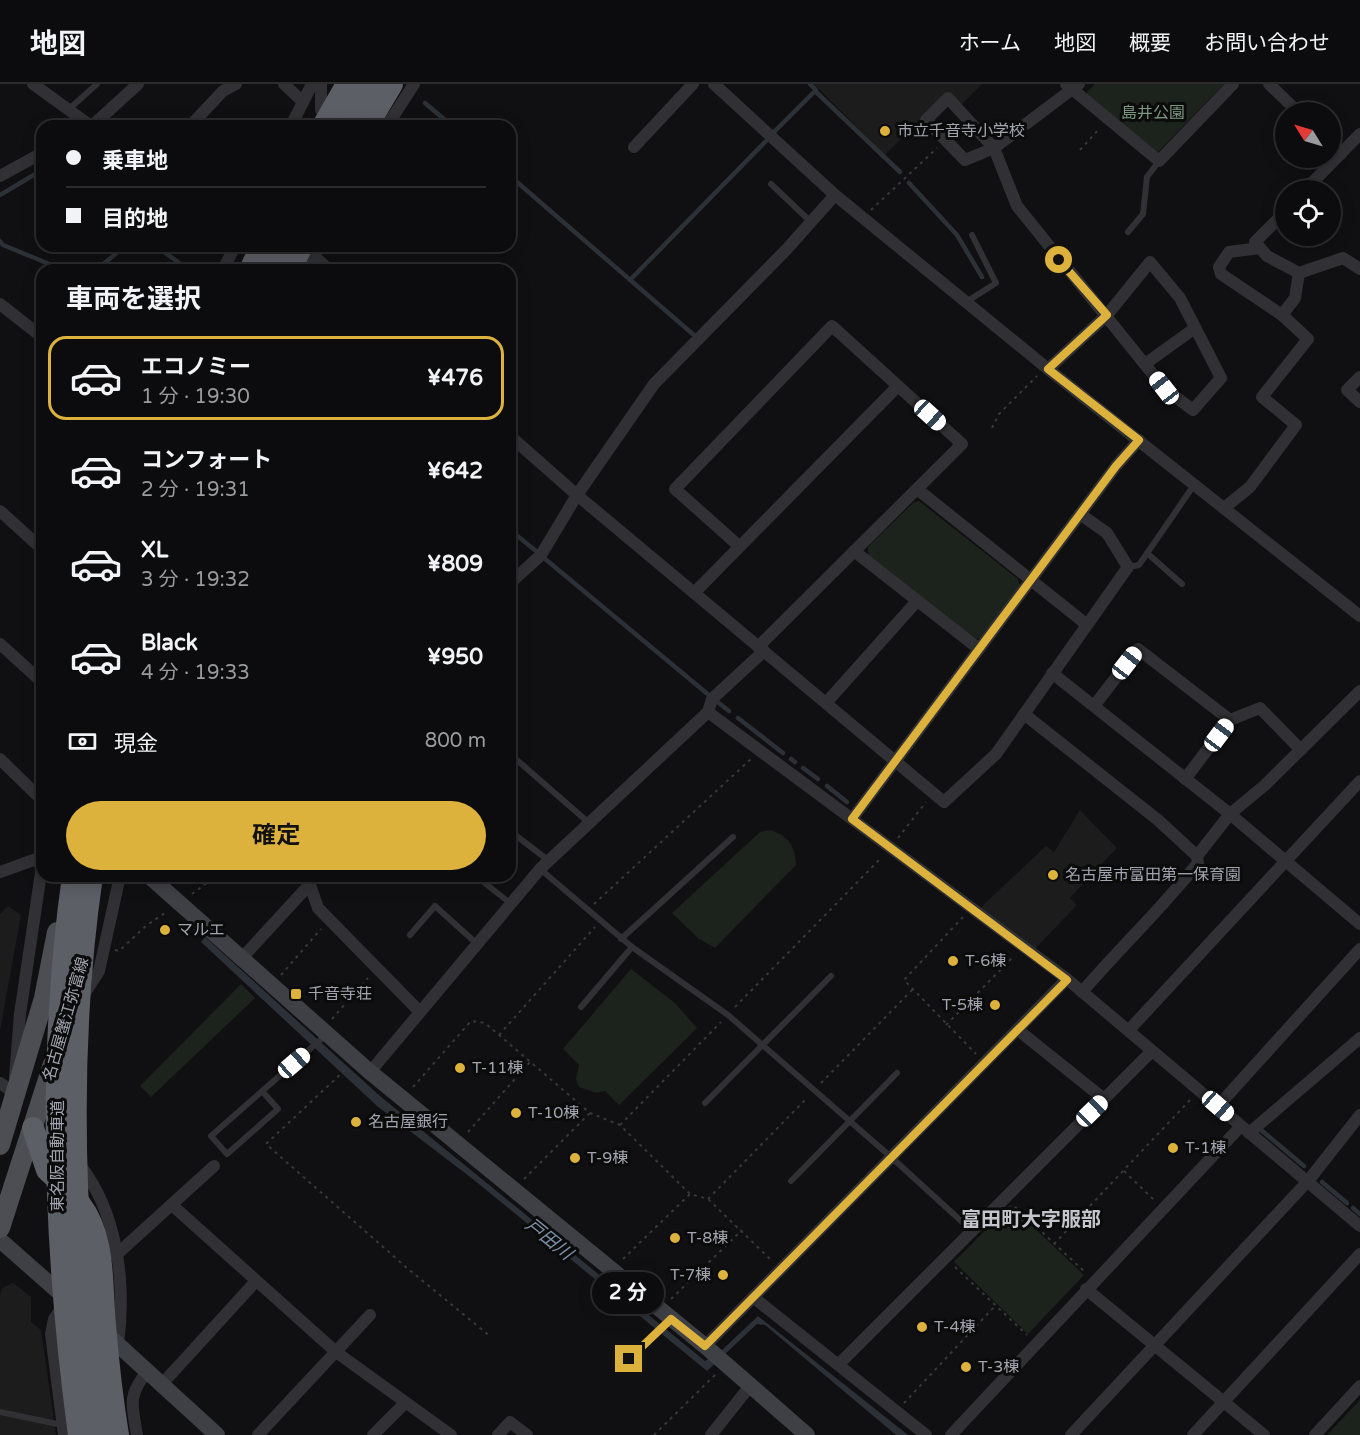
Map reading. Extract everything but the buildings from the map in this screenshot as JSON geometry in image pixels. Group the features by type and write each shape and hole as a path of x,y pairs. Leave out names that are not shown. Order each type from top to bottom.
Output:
{"highway":[{"path":"319,120 347,84"},
{"path":"348,120 369,84"},
{"path":"371,120 392,84"},
{"path":"279,264 294,252"},
{"path":"56,882 49,952 47,1043 57,1195"},
{"name":"東名阪自動車道","path":"68,1432 57,1195 60,1000 72,882"},
{"name":"東名阪自動車道","path":"91,882 80,1004 77,1128 79,1240 90,1366 99,1435"},
{"path":"33,1128 47,1170 70,1192 88,1214 108,1253 108,1365 118,1435"}],"main road":[{"path":"319,120 337,84"},
{"path":"363,120 384,84"},
{"name":"名古屋蟹江弥富線","path":"0,1145 7,1088 44,998 57,932 63,882"},
{"name":"名古屋蟹江弥富線","path":"0,1228 84,962 99,882"}],"street":[{"path":"33,84 83,120"},
{"path":"98,120 138,84"},
{"path":"196,120 223,91 236,84"},
{"path":"284,84 303,102"},
{"path":"294,120 312,84"},
{"path":"318,120 321,84"},
{"path":"391,120 414,84"},
{"path":"634,147 693,84"},
{"path":"714,84 862,218 1360,616"},
{"path":"1047,368 1107,315 1150,262 1180,298 1221,378 1193,410 1164,388 1107,315 1017,206 994,148 948,99 926,120 965,160 994,148 1072,86 1159,162 1233,84"},
{"path":"1269,84 1288,102"},
{"path":"1341,154 1360,134"},
{"path":"0,176 36,156"},
{"path":"1315,180 1327,168"},
{"path":"516,578 541,555 577,495 654,384 835,195"},
{"path":"1275,222 1255,242 1267,256 1299,273 1343,258 1360,269"},
{"path":"1224,508 1250,487 1296,425 1262,397 1308,339 1282,315 1221,274 1219,267 1229,252 1260,248"},
{"path":"304,252 321,264"},
{"path":"1282,315 1295,298 1299,273"},
{"path":"0,304 36,332"},
{"path":"370,1072 544,864 708,712 712,699 854,551 962,444 832,326 675,489 739,546"},
{"path":"1145,364 1195,327"},
{"path":"1360,377 1347,390 1360,402"},
{"path":"694,593 898,386"},
{"path":"852,819 1030,580 1139,440"},
{"path":"516,441 944,802 996,754 1128,567 1107,533 1080,514"},
{"path":"916,489 1086,624"},
{"path":"0,511 36,544"},
{"path":"854,551 979,649"},
{"path":"826,703 917,601"},
{"path":"0,644 36,677"},
{"path":"1094,706 1138,649 1230,720"},
{"path":"1052,673 1230,814 1360,924"},
{"path":"1197,856 1230,814 1301,750 1360,691"},
{"path":"1185,778 1230,720 1260,708 1301,750"},
{"path":"708,712 852,819 888,851 1067,980 1130,1030 1360,1226"},
{"path":"1024,714 1158,820 1197,856 1198,863 1180,885 1140,926 1082,992"},
{"path":"0,759 36,794"},
{"path":"1130,1030 1360,781"},
{"path":"0,872 36,859"},
{"path":"7,1088 40,882"},
{"path":"68,1017 99,971 119,882"},
{"path":"156,882 370,1072 707,1348 807,1435"},
{"path":"242,958 306,882"},
{"path":"309,882 318,908 419,1011"},
{"path":"1218,1106 1360,949"},
{"path":"707,1348 753,1297 1067,980"},
{"path":"1018,1030 1104,1099"},
{"path":"951,1435 1086,1289 1245,1130 1360,1038"},
{"path":"839,1364 1152,1051"},
{"path":"56,1054 61,1076 65,1139 70,1152 101,1199 111,1228 108,1253 121,1307 118,1344"},
{"path":"1071,1435 1308,1181 1360,1115"},
{"path":"108,1253 172,1205 214,1166"},
{"path":"172,1205 336,1352 451,1435"},
{"path":"0,1240 163,1383 217,1435"},
{"path":"1193,1435 1360,1254"},
{"path":"163,1383 256,1281"},
{"path":"1086,1289 1264,1435"},
{"path":"753,1297 926,1435"},
{"path":"68,1300 54,1319 51,1334 68,1432"},
{"path":"258,1435 370,1315"},
{"path":"137,1435 131,1401 135,1386 148,1371"},
{"path":"711,1435 750,1386"},
{"path":"1316,1435 1360,1386"},
{"path":"373,1435 405,1403"},
{"path":"498,1435 510,1422 527,1435"}],"lane":[{"path":"69,110 97,84"},
{"path":"1128,232 1143,214 1147,177 1159,162"},
{"path":"771,184 811,222"},
{"path":"966,302 996,283 972,234"},
{"path":"1128,567 1139,565 1194,484"},
{"path":"1147,553 1182,584"},
{"path":"518,761 588,822"},
{"path":"516,837 587,910 621,939 728,1015 971,1230"},
{"path":"621,939 733,837"},
{"path":"484,882 510,903"},
{"path":"410,935 435,906 476,943"},
{"path":"581,1007 632,947"},
{"path":"705,1103 831,976"},
{"path":"262,1091 278,1109 227,1154 211,1136 262,1091 310,1049 325,1032"},
{"path":"791,1182 897,1073"},
{"path":"629,1359 656,1333 667,1316"},
{"path":"0,1412 68,1432"}],"path":[{"path":"1080,150 1108,119"},
{"path":"862,218 945,140"},
{"path":"992,428 999,414 1047,368"},
{"path":"587,910 753,757"},
{"path":"620,1125 888,851 933,793"},
{"path":"105,948 119,951 147,925 208,882"},
{"path":"965,915 904,980 977,1056"},
{"path":"499,1035 600,921"},
{"path":"279,978 323,927"},
{"path":"946,1025 1017,953"},
{"path":"325,1032 370,975"},
{"path":"407,1093 471,1021 485,1023 590,1113 620,1125 690,1194 708,1199 773,1261"},
{"path":"462,1138 530,1062"},
{"path":"340,1076 266,1144 407,1268 491,1337"},
{"path":"1054,1244 1193,1097"},
{"path":"519,1184 590,1113"},
{"path":"1124,1171 1156,1202"},
{"path":"618,1264 690,1194"},
{"path":"1010,1202 1088,1275"},
{"path":"667,1316 742,1230"},
{"path":"950,1262 1029,1337"},
{"path":"904,1403 995,1306"},
{"path":"654,1435 724,1363"}],"shaded area":[{"name":"市立千音寺小学校","path":"814,84 982,84 960,106 946,93 885,155"},
{"name":"名古屋市富田第一保育園","path":"1080,810 1117,848 1070,898 1077,905 1035,949 980,908 1046,846 1054,852"},
{"path":"8,906 21,915 0,1031 0,914"},
{"path":"13,1283 31,1297 31,1322 41,1330 56,1435 0,1435 0,1296 2,1288"}],"green space":[{"name":"島井公園","path":"1095,84 1224,84 1158,152 1151,150 1087,97 1087,92"},
{"path":"919,501 1018,579 1020,587 981,638 975,639 868,555 868,547 914,502"},
{"path":"770,830 782,835 790,843 796,865 715,948 698,938 672,913 760,832"},
{"path":"631,969 675,1003 697,1028 619,1105 605,1091 596,1093 579,1087 576,1079 579,1065 563,1049"},
{"path":"241,984 255,998 151,1097 140,1086"},
{"path":"1010,1205 1084,1275 1028,1334 954,1262"},
{"path":"1360,1400 1360,1435 1327,1435"}],"water":[{"name":"戸田川","path":"205,937 380,1096 705,1361 722,1350 758,1316 908,1435 896,1435 765,1325 757,1324 707,1371 474,1180 377,1106 201,942"}],"waterway":[{"path":"775,131 816,90 810,84"},
{"path":"815,91 900,172"},
{"path":"425,103 445,120"},
{"path":"630,280 767,140"},
{"path":"0,195 36,174"},
{"path":"516,181 695,336"},
{"path":"909,183 957,235 982,277"},
{"path":"0,241 3,245 49,264"},
{"path":"103,264 118,252"},
{"path":"164,252 181,264"},
{"path":"516,535 536,551"},
{"path":"544,558 710,696"},
{"path":"715,700 729,711"},
{"path":"738,718 783,753"},
{"path":"791,759 795,762"},
{"path":"803,768 818,779"},
{"path":"827,786 847,802"},
{"path":"1261,1130 1304,1166"},
{"path":"1322,1182 1347,1203"},
{"path":"1353,1208 1360,1214"}],"place":[{"name":"市立千音寺小学校","path":"885,131"},
{"name":"名古屋市富田第一保育園","path":"1053,875"},
{"name":"マルエ","path":"165,930"},
{"name":"T-6棟","path":"953,961"},
{"name":"千音寺荘","path":"296,994"},
{"name":"T-5棟","path":"995,1005"},
{"name":"T-11棟","path":"460,1068"},
{"name":"T-10棟","path":"516,1113"},
{"name":"名古屋銀行","path":"356,1122"},
{"name":"T-1棟","path":"1173,1148"},
{"name":"T-9棟","path":"575,1158"},
{"name":"T-8棟","path":"675,1238"},
{"name":"T-7棟","path":"723,1275"},
{"name":"T-4棟","path":"922,1327"},
{"name":"T-3棟","path":"966,1367"}],"district":[{"name":"富田町大字服部","path":"1031,1220"}],"route":[{"path":"629,1359 671,1319 705,1346 1067,980 852,819 1116,466 1139,440 1048,369 1107,315 1059,260"}]}
